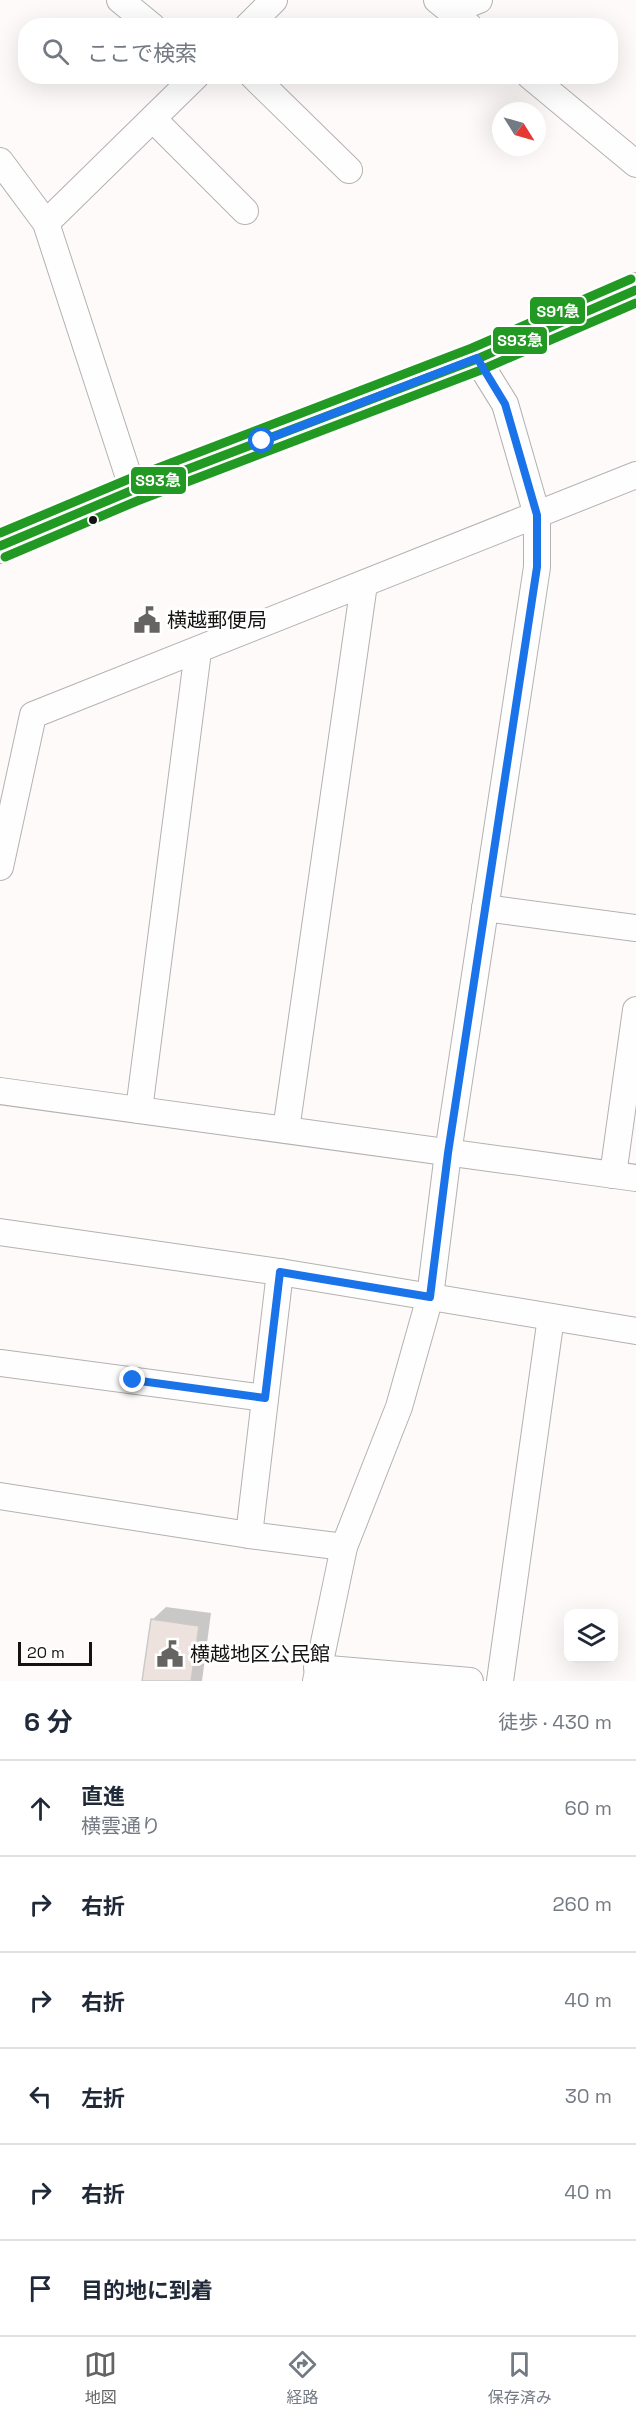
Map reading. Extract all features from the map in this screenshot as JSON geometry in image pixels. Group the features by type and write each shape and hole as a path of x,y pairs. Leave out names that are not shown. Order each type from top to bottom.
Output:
{"main road":[{"path":"0,546 133,490 477,358 636,290"}],"street":[{"path":"120,0 142,18"},
{"path":"256,18 274,0"},
{"path":"453,12 479,0"},
{"path":"46,223 188,84"},
{"path":"261,84 349,170"},
{"path":"540,84 630,153"},
{"path":"153,119 245,211"},
{"path":"0,161 46,223 133,490"},
{"path":"470,1681 317,1675 344,1547 399,1407 430,1297 448,1153 537,567 537,515 505,404 477,358"},
{"path":"0,867 33,715 636,475"},
{"path":"286,1130 364,584"},
{"path":"139,1110 198,651"},
{"path":"485,908 636,928"},
{"path":"0,1091 624,1177 636,1010"},
{"path":"0,1232 280,1272 636,1331"},
{"path":"249,1535 280,1272"},
{"path":"500,1681 551,1317"},
{"path":"0,1363 265,1398"},
{"path":"0,1496 249,1535 344,1547"}],"building":[{"name":"横越地区公民館","path":"151,1619 199,1626 191,1681 142,1681"}],"transit line":[{"name":"S91急","path":"0,533 129,479 472,348 631,279"},
{"name":"S93急","path":"0,546 133,490 477,359 636,290"},
{"path":"5,557 137,501 481,370 636,303"}],"place":[{"name":"横越郵便局","path":"147,620"},
{"name":"横越地区公民館","path":"170,1654"}],"route":[{"path":"133,1380 265,1398 280,1272 430,1297 448,1153 537,567 537,515 505,404 477,358 262,441"}]}
